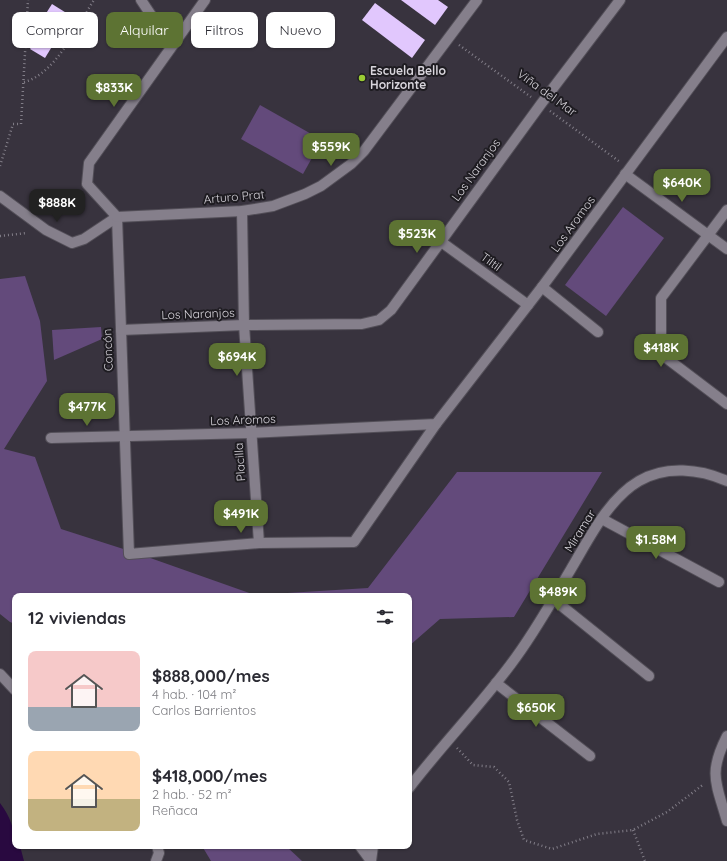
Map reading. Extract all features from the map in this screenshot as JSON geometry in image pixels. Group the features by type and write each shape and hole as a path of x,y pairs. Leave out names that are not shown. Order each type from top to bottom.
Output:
{"street":[{"path":"141,0 149,12"},
{"path":"183,29 205,0"},
{"name":"Arturo Prat","path":"117,218 242,211 273,206 306,194 326,183 351,164 376,137 477,0"},
{"name":"Los Naranjos","path":"121,330 244,325 362,324 379,320 391,310 541,104 620,0"},
{"name":"Los Aromos","path":"259,543 354,542 436,424 542,287 727,37"},
{"path":"0,196 46,230 72,243 84,239 117,218 87,184 88,163 169,48"},
{"path":"627,172 727,249"},
{"path":"727,210 661,298 661,334 665,357 724,402 727,391"},
{"name":"Placilla","path":"242,211 244,325 259,543"},
{"name":"Concón","path":"117,218 129,554 259,543"},
{"name":"Tiltil","path":"440,241 528,305"},
{"path":"542,287 598,332"},
{"name":"Los Aromos","path":"51,438 251,433 436,424"},
{"name":"Miramar","path":"412,784 496,683 525,644 602,519 628,489 639,481 663,472 694,471 727,481"},
{"path":"602,519 719,582"},
{"path":"553,599 649,676"},
{"path":"0,674 12,687"},
{"path":"496,683 590,756"},
{"path":"727,736 718,755 715,770 717,784 727,821"},
{"path":"156,861 157,849"},
{"path":"362,849 371,861"},
{"path":"371,861 372,849"}],"path":[{"path":"0,166 13,124 21,124 28,0"},
{"path":"24,82 40,76 52,63 94,0"},
{"name":"Viña del Mar","path":"449,38 541,104 627,172"},
{"path":"0,236 46,230"},
{"path":"448,739 473,765 494,767 509,782 517,820 524,840 552,849 596,834 633,830 667,812 703,786 715,770"},
{"path":"633,830 645,861"}],"shaded area":[{"path":"260,105 322,140 303,174 241,139"},
{"path":"623,207 664,238 606,316 565,285"},
{"path":"25,276 40,321 47,381 4,449 35,457 61,529 139,554 249,593 12,593 12,623 0,614 0,279"},
{"path":"101,327 102,339 54,360 52,330"},
{"path":"457,472 602,472 514,617 440,619 412,643 412,593 287,593 368,588"},
{"path":"0,803 7,813 12,826 12,849 21,849 24,861 0,861"},
{"path":"204,849 289,849 302,861 211,861"}],"building":[{"path":"401,0 438,0 448,7 435,25"},
{"path":"375,3 425,40 412,58 362,20"},
{"path":"52,4 65,12 47,12"},
{"path":"31,48 51,48 45,58 30,49"}],"place":[{"name":"Escuela Bello Horizonte","path":"362,78"}]}
